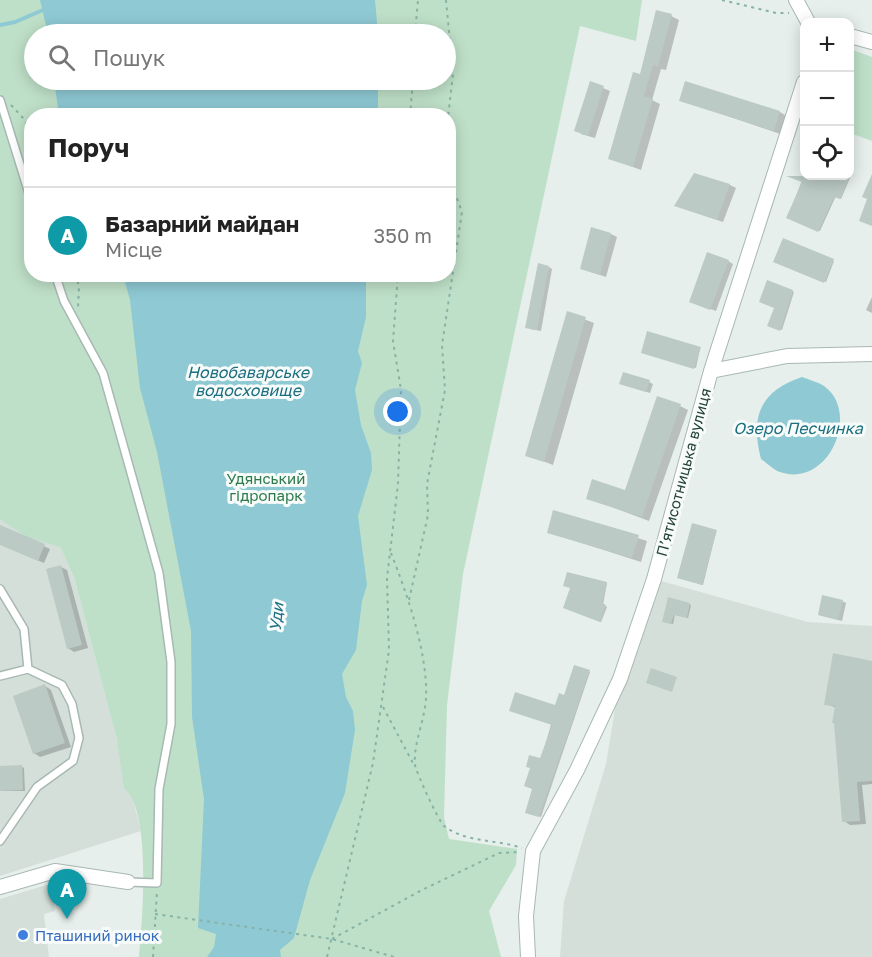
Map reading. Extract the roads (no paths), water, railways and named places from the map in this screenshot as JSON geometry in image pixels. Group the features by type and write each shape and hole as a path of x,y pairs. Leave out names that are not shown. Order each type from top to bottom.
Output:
{"street":[{"path":"854,37 872,42"},
{"name":"П’ятисотницька вулиця","path":"528,957 526,916 533,851 577,770 620,679 654,579 711,371 800,93"},
{"path":"711,371 787,356 872,354"},
{"path":"0,887 55,871 128,882"}],"lane":[{"path":"0,99 24,177"},
{"path":"58,282 64,301 103,374 159,573 171,662 171,724 159,789 157,883 128,882"},
{"path":"0,589 24,629 28,669"},
{"path":"0,676 28,669 62,685 72,704 80,738 73,761 38,788 0,841"}],"water":[{"path":"40,0 375,0 377,24 46,24"},
{"path":"55,90 378,90 378,108 58,108"},
{"name":"Новобаварське водосховище","path":"125,282 366,282 366,317 358,351 362,363 355,390 361,425 371,453 372,470 358,516 367,585 362,601 356,650 342,674 346,697 353,711 355,730 345,793 310,880 294,938 280,950 281,957 207,957 214,947 216,934 198,928 204,799 192,717 191,631 157,452 140,388 130,300"},
{"name":"Озеро Песчинка","path":"802,377 824,386 835,398 840,413 839,429 834,445 825,459 813,469 797,474 780,472 761,459 758,444 758,418 768,398 776,390"}],"waterway":[{"path":"0,25 15,22 43,10"}],"place":[{"name":"Базарний майдан","path":"67,919"},
{"name":"Пташиний ринок","path":"23,935"}],"park label":[{"name":"Удянський гідропарк","path":"266,486"}],"water label":[{"name":"Уди","path":"276,617"}]}
